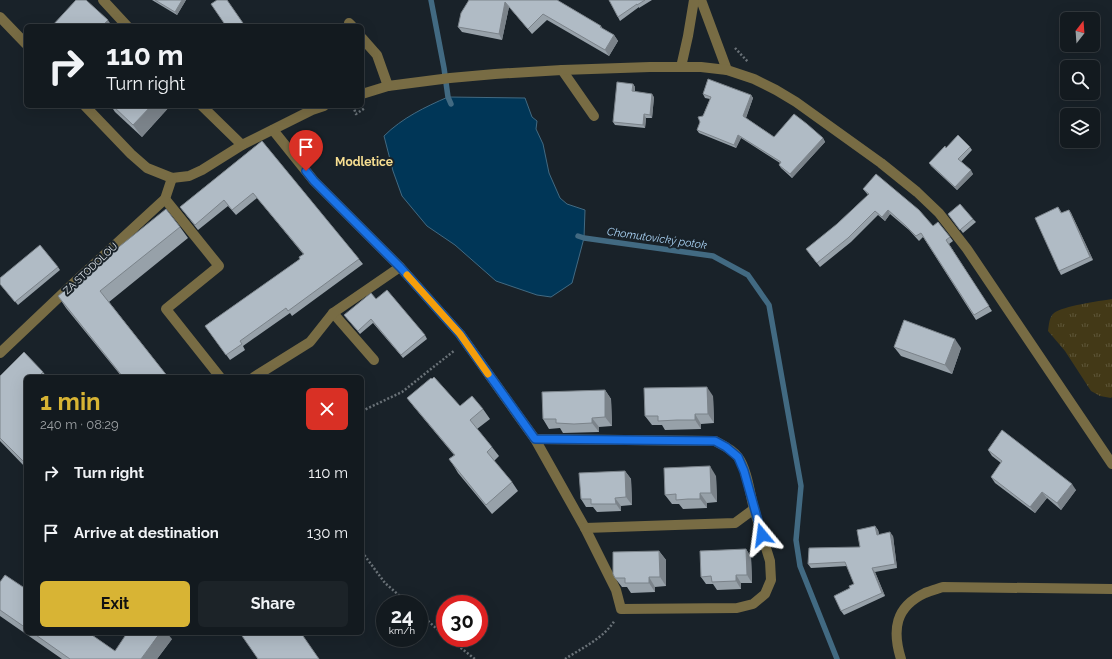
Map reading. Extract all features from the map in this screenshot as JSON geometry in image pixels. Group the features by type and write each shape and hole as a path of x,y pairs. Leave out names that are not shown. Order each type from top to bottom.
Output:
{"street":[{"path":"104,0 126,24"},
{"path":"681,67 694,0"},
{"path":"701,0 727,70"},
{"path":"0,17 24,42"},
{"path":"364,41 376,56 388,86"},
{"path":"364,93 388,86 446,79 562,70 701,67 727,70 754,79 796,102 881,163 917,192 939,213 967,249 1112,464"},
{"path":"562,70 594,116"},
{"path":"87,108 136,159 147,168 172,178 189,176 202,170 242,145 318,108"},
{"path":"204,108 242,145"},
{"path":"273,130 314,181 400,267 460,334 535,439 585,528 616,590 621,609 737,608 753,604 765,594 771,580 770,562 744,471 738,457 726,447 715,441 535,439"},
{"name":"ZA STODOLOU","path":"0,354 78,279 165,199 172,178"},
{"path":"165,199 219,266 166,309 218,375"},
{"path":"267,374 310,342 333,313 400,267"},
{"path":"333,313 374,360"},
{"path":"585,528 735,523 754,509"},
{"path":"901,659 897,648 896,631 899,616 910,603 925,593 943,587 1112,589"}],"path":[{"path":"364,410 402,392 465,342"},
{"path":"364,555 386,583 399,595"},
{"path":"565,659 596,639 611,626 621,609"},
{"path":"428,621 436,628"},
{"path":"460,647 475,659"}],"green space":[{"path":"1112,299 1111,398 1100,396 1091,391 1065,351 1048,331 1051,317 1059,310 1082,304"}],"water":[{"path":"448,97 525,98 532,117 537,121 536,129 543,144 549,173 560,198 567,204 585,210 584,238 572,283 551,297 537,295 496,281 455,245 427,226 402,196 393,171 384,136 406,118"}],"building":[{"path":"76,0 86,0 108,20 104,24 54,24"},
{"path":"155,0 182,0 175,12"},
{"path":"217,0 227,0 244,24 225,24 211,4"},
{"path":"469,0 557,0 614,35 605,50 543,14 528,29 505,2 499,34 458,27 461,13"},
{"path":"609,0 645,0 618,17"},
{"path":"708,79 751,95 743,116 774,137 794,114 823,138 790,174 779,165 781,162 738,135 734,145 697,130 700,122 698,117 703,116 711,97 703,94"},
{"path":"617,82 633,84 632,91 652,94 650,115 644,114 643,125 613,122"},
{"path":"115,108 149,108 133,125"},
{"path":"958,135 970,147 958,159 971,170 955,187 929,163"},
{"path":"262,141 359,259 288,311 286,308 240,341 242,344 226,355 205,326 300,259 299,257 304,254 253,193 232,210 224,200 195,225 180,207"},
{"path":"876,174 919,210 933,226 938,222 950,237 946,240 989,306 974,315 921,233 916,236 888,210 882,217 875,211 848,238 817,263 806,249 837,224 869,194 863,189"},
{"path":"960,204 973,219 960,230 948,214"},
{"path":"1058,207 1061,213 1069,210 1090,257 1059,271 1035,218"},
{"path":"166,209 180,227 100,291 166,375 121,375 58,296"},
{"path":"40,245 58,267 15,302 0,284 0,278"},
{"path":"387,290 425,335 401,355 371,319 358,331 344,315 371,293 376,299"},
{"path":"904,320 955,339 945,365 894,347"},
{"path":"24,352 43,372 40,375 24,375 24,462 0,438 0,376"},
{"path":"434,377 460,406 472,396 483,409 470,420 492,447 487,452 512,482 486,505 449,459 455,455 407,398"},
{"path":"707,387 708,414 695,414 695,420 658,421 658,416 645,416 644,388"},
{"path":"605,390 605,417 592,418 592,423 574,424 556,423 556,419 543,419 542,392"},
{"path":"1002,430 1072,484 1057,503 1042,492 1030,507 991,477 1002,461 988,450"},
{"path":"710,466 711,493 700,493 700,499 676,500 676,494 665,495 664,468"},
{"path":"625,471 626,497 615,498 616,504 591,504 591,499 581,499 579,473"},
{"path":"875,526 877,535 890,532 895,564 872,568 882,593 841,611 834,596 850,588 849,586 854,584 845,562 808,564 809,548 860,547 857,530"},
{"path":"746,549 747,575 736,575 736,581 712,582 711,576 701,577 700,551"},
{"path":"659,551 660,577 649,577 649,583 625,583 625,578 615,578 613,574 613,552"},
{"path":"5,575 24,588 24,627 0,610 0,582"},
{"path":"36,635 92,635 115,651 126,635 159,635 141,659 70,659"},
{"path":"241,635 302,635 319,659 258,659"}],"waterway":[{"name":"Chomutovický potok","path":"431,0 448,97 451,104"},
{"name":"Chomutovický potok","path":"578,236 713,256 748,275 769,305 801,486 796,540 800,566 837,659"}],"slow traffic":[{"path":"407,275 460,334 488,374"}],"district":[{"name":"Modletice","path":"364,162"}],"route":[{"path":"306,171 314,181 400,267 460,334 535,439 715,441 726,447 738,457 744,471 762,535"}]}
